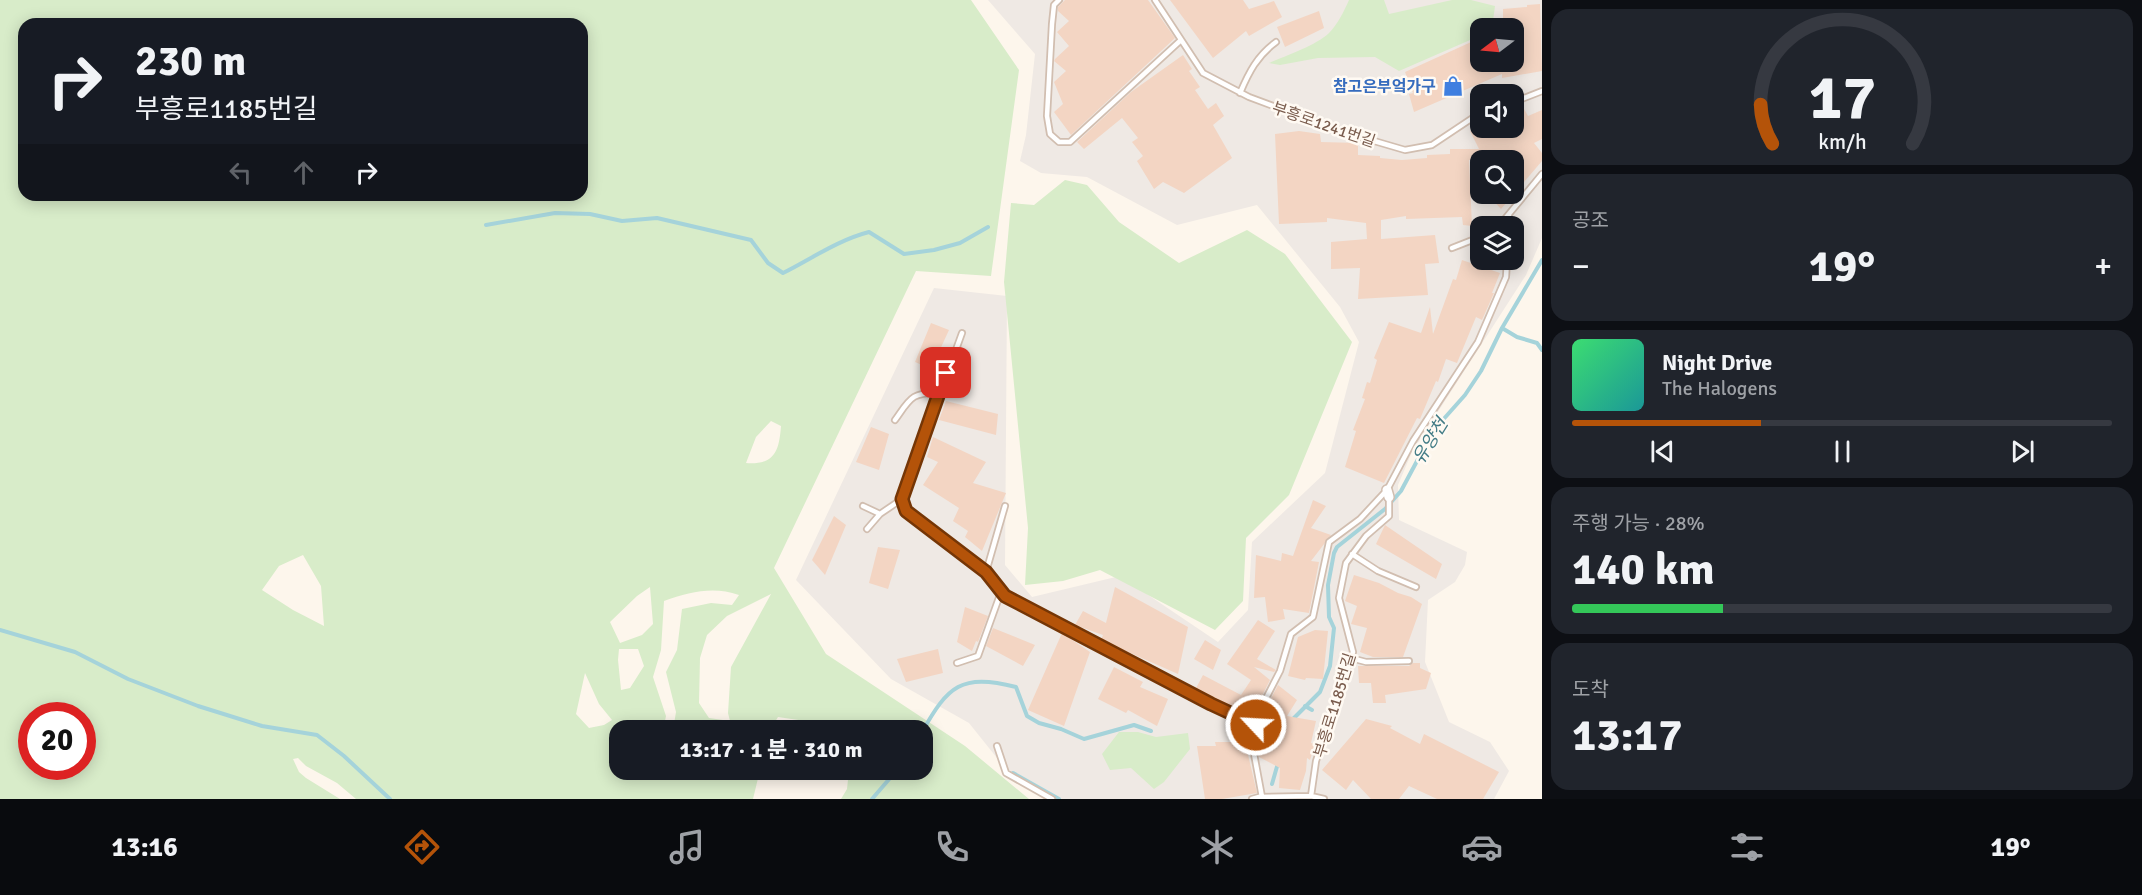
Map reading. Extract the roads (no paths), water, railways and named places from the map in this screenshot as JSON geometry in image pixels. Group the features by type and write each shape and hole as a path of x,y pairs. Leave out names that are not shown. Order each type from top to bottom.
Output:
{"lane":[{"path":"1059,0 1054,5 1052,24 1047,116 1050,134 1059,142 1070,142 1181,40"},
{"name":"부흥로1241번길","path":"1155,0 1203,74 1240,93 1340,131 1405,150 1432,145 1470,120"},
{"path":"1240,93 1251,68 1262,52 1276,42"},
{"path":"1524,98 1542,91"},
{"path":"1509,214 1542,174"},
{"path":"1452,248 1470,241"},
{"name":"부흥로1185번길","path":"1262,797 1252,743 1256,725 1262,706 1280,670 1291,634 1313,617 1329,542 1360,519 1388,493 1413,441 1478,342 1506,277 1506,270"},
{"path":"867,529 880,514 902,499 962,333"},
{"path":"895,420 910,399 923,392 939,393"},
{"name":"부흥로1185번길","path":"1311,796 1316,761 1353,652 1339,598 1346,563 1366,536 1389,516 1388,493"},
{"path":"902,499 906,511 986,572 1005,596 1211,704 1256,725"},
{"path":"863,506 880,514"},
{"path":"986,572 1005,506"},
{"path":"1352,554 1378,571 1416,587"},
{"path":"957,663 978,656 1001,592"},
{"path":"1351,658 1366,662 1409,661"},
{"path":"997,746 1006,773 1052,799"},
{"path":"1252,799 1311,796 1324,799"}],"waterway":[{"path":"486,225 555,213 590,214 622,221 657,218 751,240 768,263 783,273 836,245 869,232 904,254 934,250 960,243 988,227"},
{"name":"유양천","path":"1293,719 1320,692 1330,666 1334,628 1329,617 1328,585 1337,547 1385,509 1401,491 1433,431 1465,395 1481,371 1502,328 1542,260"},
{"path":"1502,328 1517,337 1537,343 1542,350"},
{"path":"0,630 75,652 128,679 198,706 262,726 317,735 344,756 390,799"},
{"name":"유양천","path":"929,720 940,704 958,687 982,682 1016,687 1027,716 1039,723 1084,739 1134,725 1151,731"},
{"path":"1305,706 1312,710"},
{"path":"1272,784 1278,763"},
{"path":"1013,773 1059,799"},
{"path":"872,799 888,780"}],"place":[{"name":"참고은부엌가구","path":"1453,86"}]}
